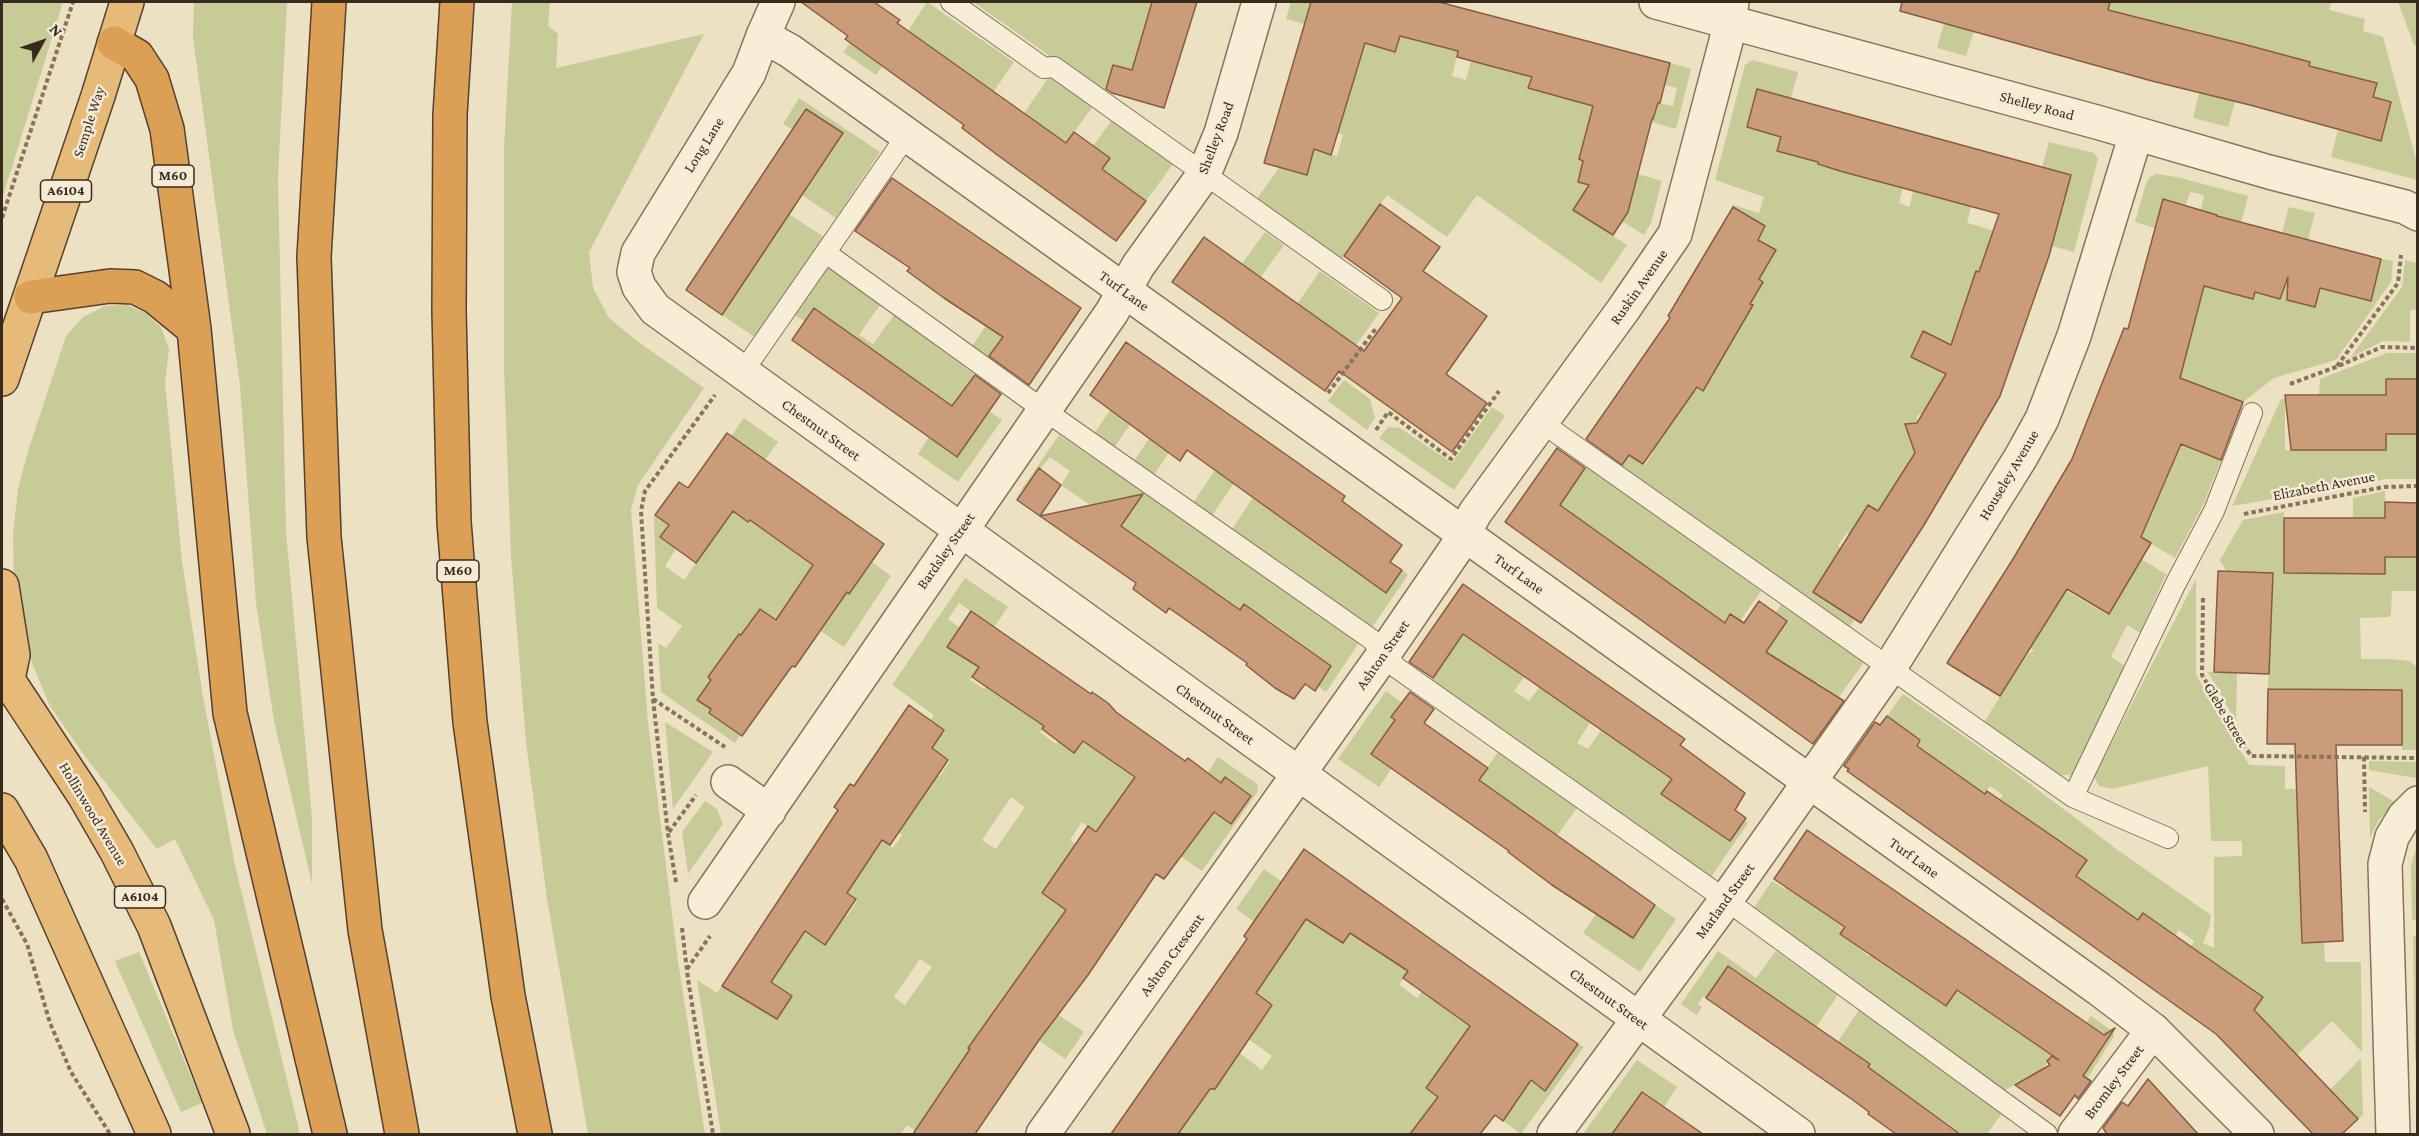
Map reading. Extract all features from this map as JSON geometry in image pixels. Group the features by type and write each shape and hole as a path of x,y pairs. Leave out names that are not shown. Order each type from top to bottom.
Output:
{"highway":[{"name":"Semple Way","path":"2,379 127,2"},
{"path":"330,2 314,256 324,537 365,930 402,1134"},
{"name":"M60","path":"457,2 450,138 449,311 454,522 471,733 508,996 535,1134"},
{"name":"M60","path":"114,43 137,56 152,79 167,129 194,328 230,713 330,1134"},
{"path":"31,297 110,286 135,287 155,297 194,328"},
{"path":"2,586 13,654 5,675"},
{"name":"Hollinwood Avenue","path":"5,675 84,795 123,862 154,926 233,1134"},
{"path":"2,810 31,859 154,1134"}],"street":[{"name":"Long Lane","path":"639,287 634,272 638,253 749,73 778,2"},
{"name":"Shelley Road","path":"1123,291 1204,174 1221,133 1259,2"},
{"name":"Shelley Road","path":"1656,2 1730,12 2277,175 2405,207 2418,214"},
{"name":"Ruskin Avenue","path":"1463,534 1475,513 1630,301 1675,234 1726,41 1730,12"},
{"name":"Turf Lane","path":"763,36 790,51 2153,1030 2257,1134"},
{"name":"Houseley Avenue","path":"1809,781 1889,669 2042,419 2090,288 2136,134"},
{"name":"Chestnut Street","path":"639,287 655,309 738,370 1798,1134"},
{"name":"Bardsley Street","path":"699,907 769,811 1112,312 1123,291"},
{"name":"Ashton Street","path":"1299,774 1453,554 1463,534"},
{"name":"Ashton Crescent","path":"1043,1134 1299,774"},
{"name":"Marland Street","path":"1639,1020 1809,781"},
{"path":"715,785 769,811"},
{"path":"2393,1134 2385,864 2392,837 2404,817 2418,803"},
{"path":"1554,1134 1639,1020"},
{"name":"Bromley Street","path":"2075,1134 2153,1030"}],"lane":[{"path":"951,2 1044,68 1054,67 1204,174 1382,309"},
{"path":"738,370 826,253 907,135"},
{"path":"826,253 1044,410 1371,639 1397,668 1726,900 2047,1134"},
{"path":"2073,797 2176,583 2214,511 2252,413"},
{"path":"1541,422 2073,797 2168,838"}],"path":[{"path":"2,218 73,2"},
{"path":"2337,367 2397,283 2401,255"},
{"path":"1328,393 1382,309"},
{"path":"2290,384 2382,347 2418,348"},
{"path":"686,970 699,907 668,834 653,699 641,512 645,491 738,370"},
{"path":"1370,438 1388,412 1451,459 1499,391"},
{"name":"Elizabeth Avenue","path":"2237,516 2384,487 2418,486"},
{"name":"Glebe Street","path":"2203,593 2202,675 2251,756 2418,758"},
{"path":"653,699 728,750"},
{"path":"2364,757 2365,818"},
{"path":"668,834 715,785"},
{"path":"2,899 27,944 50,1023 71,1072 110,1134"},
{"path":"682,925 686,970 713,1134"}],"green space":[{"path":"2,2 63,2 2,199"},
{"path":"194,2 287,2 278,178 286,531 312,817 312,884 274,721 256,603 240,386 193,37"},
{"path":"512,2 550,2 548,26 558,34 556,68 704,34 589,252 593,288 609,318 637,341 704,388 638,485 631,509 648,723 678,961 705,1134 588,1134 547,899 526,743 511,557 504,368 504,148"},
{"path":"927,2 1014,62 994,91 908,31"},
{"path":"973,2 1152,2 1132,70 1113,65 1104,94"},
{"path":"1291,2 1311,2 1304,24 1286,19"},
{"path":"2110,2 2331,2 2329,10 2365,19 2363,31 2383,37 2417,163 2417,180 2331,157 2338,130 2381,141 2391,102 2373,97 2376,83 2360,79 2356,93 2343,75 2323,70 2311,114 2298,111 2310,62 2291,57 2236,98 2228,127 2193,118 2199,93 2229,100 2243,44 2185,28 2170,84 2142,34 2146,19 2130,15 2127,28 2105,22"},
{"path":"2398,2 2417,2 2417,46 2414,45"},
{"path":"1342,19 1382,48 1395,52 1400,35 1458,51 1452,76 1466,80 1472,56 1520,68 1531,26 1539,28 1545,31 1529,88 1653,119 1658,103 1673,106 1677,88 1665,85 1670,63 1691,69 1676,129 1651,122 1645,147 1587,132 1579,159 1583,161 1578,181 1587,184 1583,200 1628,212 1638,174 1662,181 1651,223 1644,235 1623,222 1619,226 1579,201 1573,210 1627,245 1601,283 1477,195 1447,237 1387,195 1340,261 1256,200 1279,168 1306,175 1314,149 1337,156 1343,135 1317,126 1349,96 1356,71"},
{"path":"1944,23 1974,31 1966,56 1937,48"},
{"path":"856,42 897,46 876,75 843,52 850,43 854,46"},
{"path":"1752,60 1798,72 1791,98 1757,89 1747,127 1781,137 1778,151 1795,156 1822,148 1818,164 1844,154 1840,171 1860,177 1874,125 1903,187 1899,203 1909,207 1918,175 1957,186 1953,202 1971,207 1967,223 1995,231 2042,167 2049,142 2094,153 2098,159 2074,252 2049,245 1977,271 1952,345 1923,332 1911,358 1957,381 1942,407 1930,400 1922,413 1917,416 1917,423 1910,424 1907,429 1909,436 1921,443 1880,513 1867,505 1858,520 1870,528 1862,542 1847,532 1838,546 1853,555 1847,565 1835,557 1821,579 1831,586 1855,619 1847,630 1623,469 1622,465 1629,455 1645,465 1654,451 1640,441 1683,377 1702,390 1713,375 1695,362 1673,319 1726,351 1753,306 1734,294 1754,297 1763,282 1748,272 1775,250 1758,240 1765,226 1733,207 1733,205 1759,213 1764,197 1715,180 1745,65"},
{"path":"1050,76 1093,106 1066,143 1024,113"},
{"path":"799,98 880,152 836,218 802,195 843,133 805,109 792,129 783,124"},
{"path":"1112,120 1173,164 1146,201 1102,168 1093,146"},
{"path":"2156,174 2177,177 2248,196 2235,247 2237,295 2253,299 2256,286 2272,275 2298,282 2293,302 2314,307 2320,288 2371,301 2381,259 2393,261 2391,282 2336,360 2274,378 2243,402 2210,389 2191,448 2221,460 2204,503 2175,558 2145,540 2136,556 2166,574 2140,633 2127,625 2111,657 2125,666 2073,775 2055,775 1983,724 2011,679 1996,669 2003,658 2019,667 2029,653 2034,651 2030,647 2049,581 2108,615 2117,599 2071,571 2157,499 2164,485 2136,315 2193,330 2217,215 2201,210 2204,195 2190,192 2186,205 2163,199 2155,228 2135,222 2146,184 2150,177"},
{"path":"2289,207 2315,213 2308,240 2282,233"},
{"path":"789,214 824,237 756,338 722,315"},
{"path":"1265,232 1284,245 1260,278 1241,265"},
{"path":"2405,260 2417,263 2417,310 2410,310 2410,342 2383,341 2350,358 2402,287"},
{"path":"824,265 880,305 859,335 873,344 894,315 975,375 963,392 1002,420 958,482 918,454 929,437 957,457 979,425 791,313"},
{"path":"1320,271 1379,313 1356,345 1297,304"},
{"path":"127,305 144,312 161,327 169,349 165,383 182,561 203,697 235,865 300,1134 267,1134 233,1030 214,920 175,839 157,849 84,755 50,706 32,663 14,589 13,534 18,489 66,336 83,317 105,306"},
{"path":"994,314 1015,329 993,361 972,346"},
{"path":"2387,353 2417,353 2417,379 2387,379 2386,395 2319,395 2320,379"},
{"path":"1344,380 1370,399 1375,418 1367,430 1328,401"},
{"path":"2281,399 2285,399 2285,450 2386,450 2386,434 2417,434 2417,479 2387,479 2232,506"},
{"path":"1117,400 1137,414 1114,448 1094,434"},
{"path":"1492,407 1505,416 1454,490 1379,438 1388,427 1400,428 1452,463"},
{"path":"744,418 778,442 765,460 731,436"},
{"path":"1156,428 1176,442 1154,475 1134,461"},
{"path":"1059,435 1360,641 1326,692 1318,686 1331,666 1267,618 1261,625 1255,619 1258,614 1244,604 1228,627 1237,607 1121,526 1132,511 1131,506 1120,498 1115,499 1104,515 1061,485 1070,471 1050,457 1015,499"},
{"path":"1587,465 1761,591 1740,621 1730,614 1725,623 1559,505"},
{"path":"701,469 718,481 709,494 748,522 758,508 806,543 826,578 849,594 872,562 891,576 844,647 785,607 776,620 759,609 743,632 759,642 756,646 739,634 725,653 737,674 719,662 708,677 711,680 697,700 711,709 709,713 740,735 735,743 661,692 658,643 666,648 682,626 657,608 654,519 655,515 669,525 660,537 676,549 665,566 684,580 704,551 696,493 688,488"},
{"path":"1215,470 1234,483 1211,517 1193,503"},
{"path":"2385,491 2385,518 2353,518 2353,498"},
{"path":"1253,497 1386,593 1402,570 1408,575 1371,629 1231,531"},
{"path":"2284,512 2284,573 2385,574 2385,557 2417,557 2417,591 2392,591 2389,617 2360,618 2361,659 2410,661 2417,667 2417,750 2402,750 2402,690 2268,689 2272,574 2226,571 2220,560 2243,520"},
{"path":"965,578 1008,607 994,627 959,603 948,619 960,628 948,647 979,667 970,680 984,689 992,677 1050,717 1040,732 1056,744 1058,741 1074,753 1083,741 1135,777 1122,796 1194,840 1214,812 1231,824 1251,796 1225,778 1220,784 1206,775 1218,757 1257,784 1258,791 1202,871 1180,856 1143,865 1082,822 1070,840 1092,855 1051,880 1042,893 1066,910 969,1048 1012,1079 952,1093 924,1134 920,1134 907,1125 901,1134 721,1134 697,980 717,993 722,986 755,1007 791,996 771,982 805,931 825,945 825,902 847,916 857,901 847,893 855,822 893,848 902,835 884,822 938,775 940,776 950,761 932,748 944,730 931,720 934,715 892,685","holes":["1011,797 1025,807 996,849 982,840","920,959 932,967 905,1005 894,997"]},
{"path":"2196,579 2196,675 2249,765 2285,766 2285,789 2296,789 2302,943 2324,942 2325,962 2361,962 2362,1052 2332,1021 2297,1055 2244,1030 2219,966 2191,946 2194,941 2179,930 2168,946 2161,925 2143,913 2122,942 2118,940 2133,917 2076,876 2087,860 2064,843 2026,899 2006,886 2035,846 1990,813 2003,795 1990,786 1976,807 1968,802 1977,788 1953,771 1943,784 1938,761 1924,751 1914,765 1899,725 1887,716 1903,694 2005,765 2119,851 2211,915 2209,929 2203,943 2214,948 2214,857 2242,856 2242,841 2211,841 2208,766 2112,789 2099,786 2094,777"},
{"path":"1781,605 1864,662 1839,697 1817,682 1814,686 1766,652 1780,631 1768,623"},
{"path":"1464,634 1525,676 1514,691 1529,701 1540,686 1591,721 1577,743 1588,749 1602,729 1672,778 1662,794 1730,841 1744,820 1748,823 1709,880 1430,682"},
{"path":"2208,672 2237,673 2236,722"},
{"path":"1386,691 1402,703 1392,717 1395,720 1371,753 1392,768 1379,787 1338,759"},
{"path":"665,722 713,752 673,809"},
{"path":"1498,752 1577,808 1557,836 1479,780"},
{"path":"2369,761 2417,762 2417,776 2416,778 2369,770"},
{"path":"2369,787 2395,802 2379,820 2370,838"},
{"path":"705,801 717,809 723,824 688,874 682,832"},
{"path":"2417,846 2417,920 2412,920 2411,865"},
{"path":"1264,869 1281,881 1267,900 1284,912 1295,911 1312,923 1322,909 1326,931 1343,943 1350,933 1423,941 1404,968 1408,971 1399,985 1417,998 1426,986 1462,1012 1458,1018 1470,1026 1464,1034 1545,1090 1578,1044 1584,1047 1521,1134 1503,1121 1521,1094 1422,1131 1426,1134 1174,1134 1161,1126 1222,1040 1262,1070 1272,1056 1236,1030 1249,1003 1266,1015 1272,1005 1256,993 1271,971 1276,937 1236,909"},
{"path":"1792,879 1850,919 1840,934 1850,941 1870,933 1859,948 1869,956 1881,940 1901,954 1891,969 1909,981 1947,926 1954,931 1927,970 1940,980 1930,996 1946,1006 1957,990 2052,1055 2033,1084 2022,1087 2017,1084 2003,1091 1822,963 1825,959 1753,909 1772,881 1785,889"},
{"path":"1644,897 1676,919 1640,972 1583,933 1596,914 1633,938 1649,914 1638,906"},
{"path":"2413,936 2418,936 2417,1060 2415,1060"},
{"path":"1718,951 1756,978 1776,951 1838,995 1816,1027 1728,966 1706,998 1703,996 1698,1004 1702,1007 1697,1015 1681,1004"},
{"path":"139,952 202,1103 181,1112 115,961"},
{"path":"1859,1010 2003,1112 1987,1134 1962,1134 1890,1083 1869,1113 1867,1111 1886,1083 1871,1073 1851,1100 1853,1097 1837,1043"},
{"path":"1057,1014 1084,1032 1065,1059 1039,1040"},
{"path":"2091,1016 2112,1031 2114,1036 2087,1079 2083,1076 2109,1039 2086,1023"},
{"path":"2361,1058 2363,1115 2358,1119 2330,1090"},
{"path":"1637,1060 1677,1087 1664,1107 1642,1092 1619,1125 1631,1134 1583,1134"}],"building":[{"path":"801,2 874,2 900,20 897,23 1066,143 1074,132 1110,158 1102,169 1146,201 1116,241 996,154 962,128 964,125 845,39 848,36"},
{"path":"1152,2 1197,2 1164,108 1112,93 1106,89 1113,65 1132,70"},
{"path":"1311,2 1439,2 1670,63 1660,103 1652,119 1628,212 1613,235 1573,210 1589,185 1578,182 1583,161 1579,159 1593,106 1528,88 1532,77 1457,57 1458,51 1400,36 1395,52 1365,43 1331,155 1314,149 1307,175 1264,163"},
{"path":"1902,2 2110,2 2108,10 2310,62 2309,66 2377,83 2373,97 2391,102 2381,141 2152,81 1900,11"},
{"path":"1757,89 2071,175 2049,256 2000,396 1924,525 1861,623 1813,592 1868,505 1878,511 1915,453 1905,424 1917,423 1946,374 1911,357 1923,331 1951,345 1976,271 1979,272 1999,214 1840,171 1818,164 1818,162 1777,151 1781,137 1747,127"},
{"path":"806,109 843,133 722,315 686,290"},
{"path":"892,178 1081,308 1029,385 989,356 1003,337 944,298 907,271 910,268 855,231"},
{"path":"2163,199 2217,216 2381,259 2371,301 2320,288 2315,307 2287,300 2288,277 2280,299 2255,292 2253,299 2204,286 2180,378 2243,402 2221,460 2181,444 2141,537 2151,543 2109,614 2067,589 2000,696 1947,663 2013,559 2072,459 2124,328 2128,329"},
{"path":"1380,204 1440,247 1423,271 1487,316 1446,374 1487,403 1452,452 1339,371 1325,391 1172,282 1204,237 1364,351 1402,298 1344,256"},
{"path":"1733,207 1765,226 1758,240 1776,250 1759,279 1763,282 1750,304 1753,305 1703,391 1697,387 1643,464 1629,455 1622,465 1586,439 1670,318 1668,316"},
{"path":"814,308 952,406 975,375 1001,394 957,457 792,340"},
{"path":"1126,342 1345,496 1342,501 1402,545 1390,562 1402,570 1386,593 1187,450 1180,461 1090,395"},
{"path":"2386,379 2418,379 2418,434 2386,434 2386,450 2291,450 2285,395 2386,395"},
{"path":"727,433 884,544 742,736 709,713 711,709 697,700 711,680 708,677 760,609 776,620 813,565 750,520 748,522 733,511 696,563 660,537 669,525 655,515 679,482 688,488"},
{"path":"1557,448 1585,468 1560,505 1725,623 1730,614 1744,623 1759,601 1787,621 1766,652 1844,701 1813,744 1505,522"},
{"path":"1039,468 1061,485 1040,516 1143,494 1121,526 1240,610 1244,604 1331,666 1315,691 1305,684 1294,699 1275,688 1246,665 1247,663 1169,608 1166,613 1133,589 1136,583 1017,500"},
{"path":"2385,502 2418,503 2418,557 2385,557 2385,574 2284,573 2284,518 2385,518"},
{"path":"2218,571 2273,573 2269,674 2214,672"},
{"path":"1463,584 1685,739 1680,745 1745,793 1735,810 1746,818 1730,841 1661,794 1672,779 1463,634 1433,678 1409,662"},
{"path":"971,611 1091,694 1092,692 1108,703 1116,712 1185,761 1188,758 1221,783 1225,777 1251,796 1231,824 1214,812 1164,879 1156,874 1088,975 1039,1040 975,1134 913,1134 970,1049 968,1048 1066,910 1042,893 1088,826 1096,832 1135,777 1083,741 1074,753 1042,729 1044,726 972,677 979,667 947,647"},
{"path":"2268,689 2402,690 2402,745 2336,745 2343,941 2302,943 2295,744 2267,744"},
{"path":"1410,692 1434,709 1424,723 1488,768 1479,780 1655,905 1633,938 1552,885 1509,851 1371,754 1395,720 1391,717"},
{"path":"909,705 944,730 932,748 948,760 890,845 882,840 847,893 856,899 825,945 805,931 771,982 792,996 777,1019 722,986 838,810 834,807 850,784 854,786"},
{"path":"1887,716 1920,740 1917,746 1985,794 1987,791 2087,860 2076,876 2138,920 2143,913 2263,997 2254,1010 2358,1119 2342,1134 2313,1134 2216,1034 1847,771 1849,769 1844,766 1875,722 1880,725"},
{"path":"1807,830 2104,1035 2115,1028 2083,1076 2091,1081 2078,1099 2075,1095 2060,1116 2015,1085 2050,1065 2047,1061 2052,1056 2059,1060 1957,990 1946,1006 1840,934 1845,927 1774,879"},
{"path":"1304,849 1578,1044 1545,1091 1531,1080 1503,1121 1495,1115 1480,1134 1410,1134 1438,1097 1426,1088 1470,1026 1403,978 1408,971 1350,933 1343,943 1306,919 1256,993 1272,1005 1215,1089 1210,1089 1178,1134 1111,1134 1247,939 1244,936"},
{"path":"1728,966 1870,1064 1868,1067 1960,1134 1896,1134 1853,1100 1706,998"},
{"path":"2148,1079 2198,1134 2107,1134 2103,1128 2122,1102 2128,1106"},
{"path":"1642,1092 1664,1107 1703,1134 1612,1134"}]}
